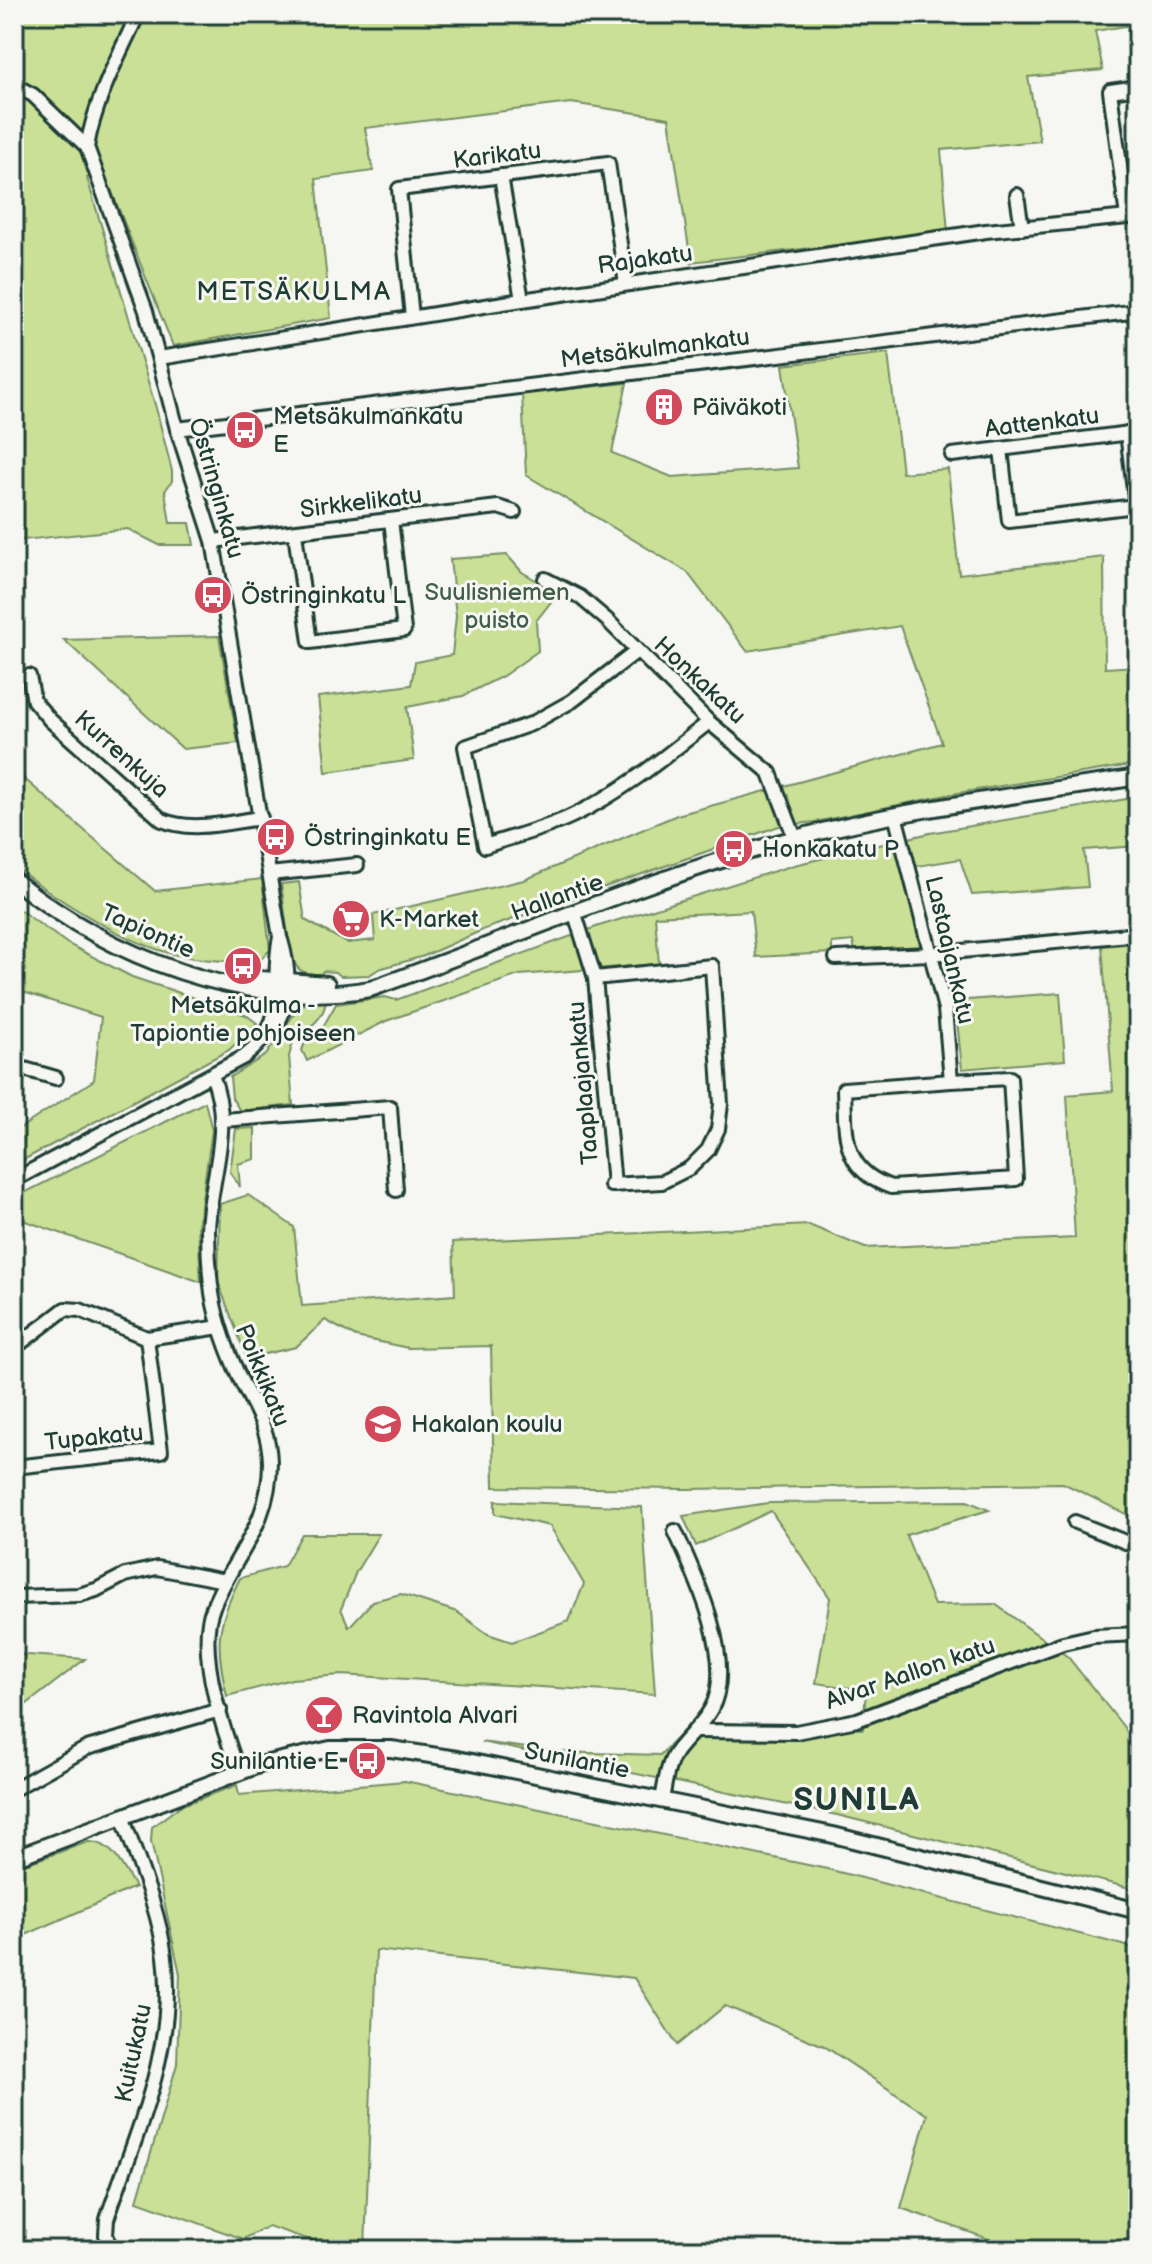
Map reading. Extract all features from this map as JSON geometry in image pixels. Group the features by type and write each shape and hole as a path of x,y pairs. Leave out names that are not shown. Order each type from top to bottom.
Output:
{"street":[{"path":"87,147 90,126 104,88 138,14"},
{"path":"14,85 33,95 87,147"},
{"path":"1132,216 1110,91 1138,87"},
{"name":"Östringinkatu","path":"87,147 146,311 177,429 213,541 280,937 282,987"},
{"name":"Karikatu","path":"412,317 399,189 608,163 626,284"},
{"path":"501,176 522,300"},
{"path":"1017,195 1022,228"},
{"name":"Rajakatu","path":"159,358 626,284 1022,228 1132,216"},
{"name":"Metsäkulmankatu","path":"177,429 1138,311"},
{"path":"1001,449 1009,521 1122,508 1136,506 1133,432"},
{"name":"Aattenkatu","path":"952,455 1133,432"},
{"name":"Sirkkelikatu","path":"213,541 498,507 514,512"},
{"path":"295,533 310,642 404,630 391,520"},
{"name":"Honkakatu","path":"545,579 580,597 607,620 709,722 770,773 795,838"},
{"path":"637,651 572,701 531,724 465,747 485,846 570,817 608,797 643,775 709,722"},
{"name":"Kurrenkuja","path":"29,676 34,701 50,720 162,820 178,827 261,818"},
{"name":"Hallantie","path":"282,987 356,984 399,978 649,886 795,838 895,815 1138,777"},
{"name":"Lastaajankatu","path":"895,815 945,1009 951,1081"},
{"path":"269,874 357,865"},
{"name":"Tapiontie","path":"14,880 81,926 161,963 282,987"},
{"name":"Taaplaajankatu","path":"575,914 595,978 612,1185 662,1182 690,1168 708,1150 718,1129 721,1104 712,966 595,978"},
{"path":"836,958 931,954 1138,934"},
{"path":"14,1180 212,1075 262,1044 282,987"},
{"path":"14,1066 56,1078"},
{"name":"Poikkikatu","path":"212,1075 223,1120 208,1229 211,1287 220,1327 237,1372 263,1422 270,1461 267,1495 260,1522 225,1581 212,1609 207,1632 209,1664 239,1772"},
{"path":"1010,1078 1016,1179 891,1187 872,1181 855,1162 846,1140 844,1089 951,1081 1010,1078"},
{"path":"223,1120 390,1107 396,1190"},
{"path":"14,1348 65,1309 80,1310 147,1338 220,1327"},
{"name":"Tupakatu","path":"14,1467 161,1451 147,1338"},
{"path":"1075,1522 1138,1547"},
{"path":"662,1800 674,1755 710,1712 718,1696 720,1682 717,1653 703,1592 675,1531"},
{"path":"14,1597 79,1595 125,1575 157,1568 225,1581"},
{"name":"Alvar Aallon katu","path":"694,1731 796,1732 857,1720 1063,1643 1094,1636 1138,1634"},
{"path":"14,1789 87,1748 220,1710"},
{"name":"Sunilantie","path":"14,1858 239,1772 330,1749 391,1749 457,1759 833,1835 1138,1911"},
{"name":"Kuitukatu","path":"111,2250 106,2235 107,2219 154,2080 164,2034 168,1992 165,1956 153,1904 122,1816"}],"green space":[{"path":"14,14 1138,14 1138,24 1095,31 1103,70 1028,77 1040,141 941,150 948,232 691,262 669,118 571,103 365,128 373,171 316,179 331,318 173,346 104,172 87,178 172,471 172,481 165,491 170,523 190,523 194,545 159,545 128,529 14,541"},
{"path":"888,353 902,473 948,469 959,574 1104,557 1105,668 1138,666 1138,759 1125,766 779,826 485,929 424,956 379,969 369,975 341,976 323,971 321,974 311,974 297,967 289,940 281,884 299,882 305,920 347,943 375,940 373,915 524,880 677,815 942,743 900,626 747,651 687,572 526,475 522,394 627,383 612,453 672,477 798,468 783,365"},
{"name":"Suulisniemen puisto","path":"507,555 522,572 558,593 536,621 538,651 503,676 463,696 407,707 414,760 326,772 318,697 411,685 415,662 452,655 456,616 450,559"},
{"path":"219,636 238,743 183,749 64,640"},
{"path":"14,770 155,891 262,879 270,950 257,963 177,955 135,941 50,892 14,866"},
{"path":"1138,797 1138,846 1084,850 1088,887 972,895 960,859 905,868 925,948 855,952 853,941 832,943 832,953 756,957 751,911 655,916 659,964 519,975 386,1021 307,1061 302,1050 307,1038 324,1025 336,1004 385,997 396,1000 599,926 794,865 930,833"},
{"path":"14,906 68,944 132,977 246,1015 257,1023 229,1050 14,1165 14,1132 94,1080 101,1017 14,989"},
{"path":"1138,943 1138,1520 1063,1483 687,1489 494,1487 491,1346 408,1348 356,1337 325,1320 296,1347 247,1358 218,1282 220,1204 248,1195 294,1227 302,1306 455,1295 453,1242 809,1225 865,1248 1075,1238 1067,1095 1113,1091 1102,946"},
{"path":"1060,993 1065,1060 962,1069 955,1001"},
{"path":"326,1001 315,1022 295,1036 289,1056 293,1105 240,1111 232,1098 230,1077 266,1055 300,1005"},
{"path":"205,1102 212,1130 198,1226 201,1282 14,1217 14,1198"},
{"path":"255,1128 255,1159 238,1164 240,1187 230,1172 236,1129"},
{"path":"495,1501 642,1507 655,1694 341,1675 292,1679 227,1696 220,1636 232,1595 240,1578 284,1566 302,1534 379,1534 356,1572 341,1609 349,1627 373,1601 401,1594 457,1612 488,1634 512,1642 569,1621 584,1584 550,1526 495,1514"},
{"path":"967,1501 989,1510 906,1535 934,1605 995,1604 1068,1657 1138,1745 1138,1890 837,1815 481,1742 557,1752 660,1755 692,1722 863,1729 866,1690 816,1683 830,1598 771,1511 696,1546 683,1516 768,1503"},
{"path":"14,1654 85,1659 14,1714"},
{"path":"405,1781 827,1869 1138,1949 1138,2250 1009,2250 1003,2244 901,2208 927,2115 824,2046 725,2006 677,2045 634,1978 376,1950 365,2250 331,2250 331,2247 268,2226 243,2239 137,2201 177,2064 180,1974 151,1841 152,1827 180,1806 237,1785 239,1795"},
{"path":"88,1842 111,1851 135,1887 14,1940 14,1868"}],"place":[{"name":"Päiväkoti","path":"664,407"},
{"name":"Metsäkulmankatu E","path":"245,430"},
{"name":"Östringinkatu L","path":"213,595"},
{"name":"Östringinkatu E","path":"276,837"},
{"name":"Honkakatu P","path":"734,849"},
{"name":"K-Market","path":"351,919"},
{"name":"Metsäkulma - Tapiontie pohjoiseen","path":"243,966"},
{"name":"Hakalan koulu","path":"383,1424"},
{"name":"Ravintola Alvari","path":"324,1715"},
{"name":"Sunilantie E","path":"367,1761"}],"district":[{"name":"METSÄKULMA","path":"294,291"},
{"name":"SUNILA","path":"857,1799"}]}
